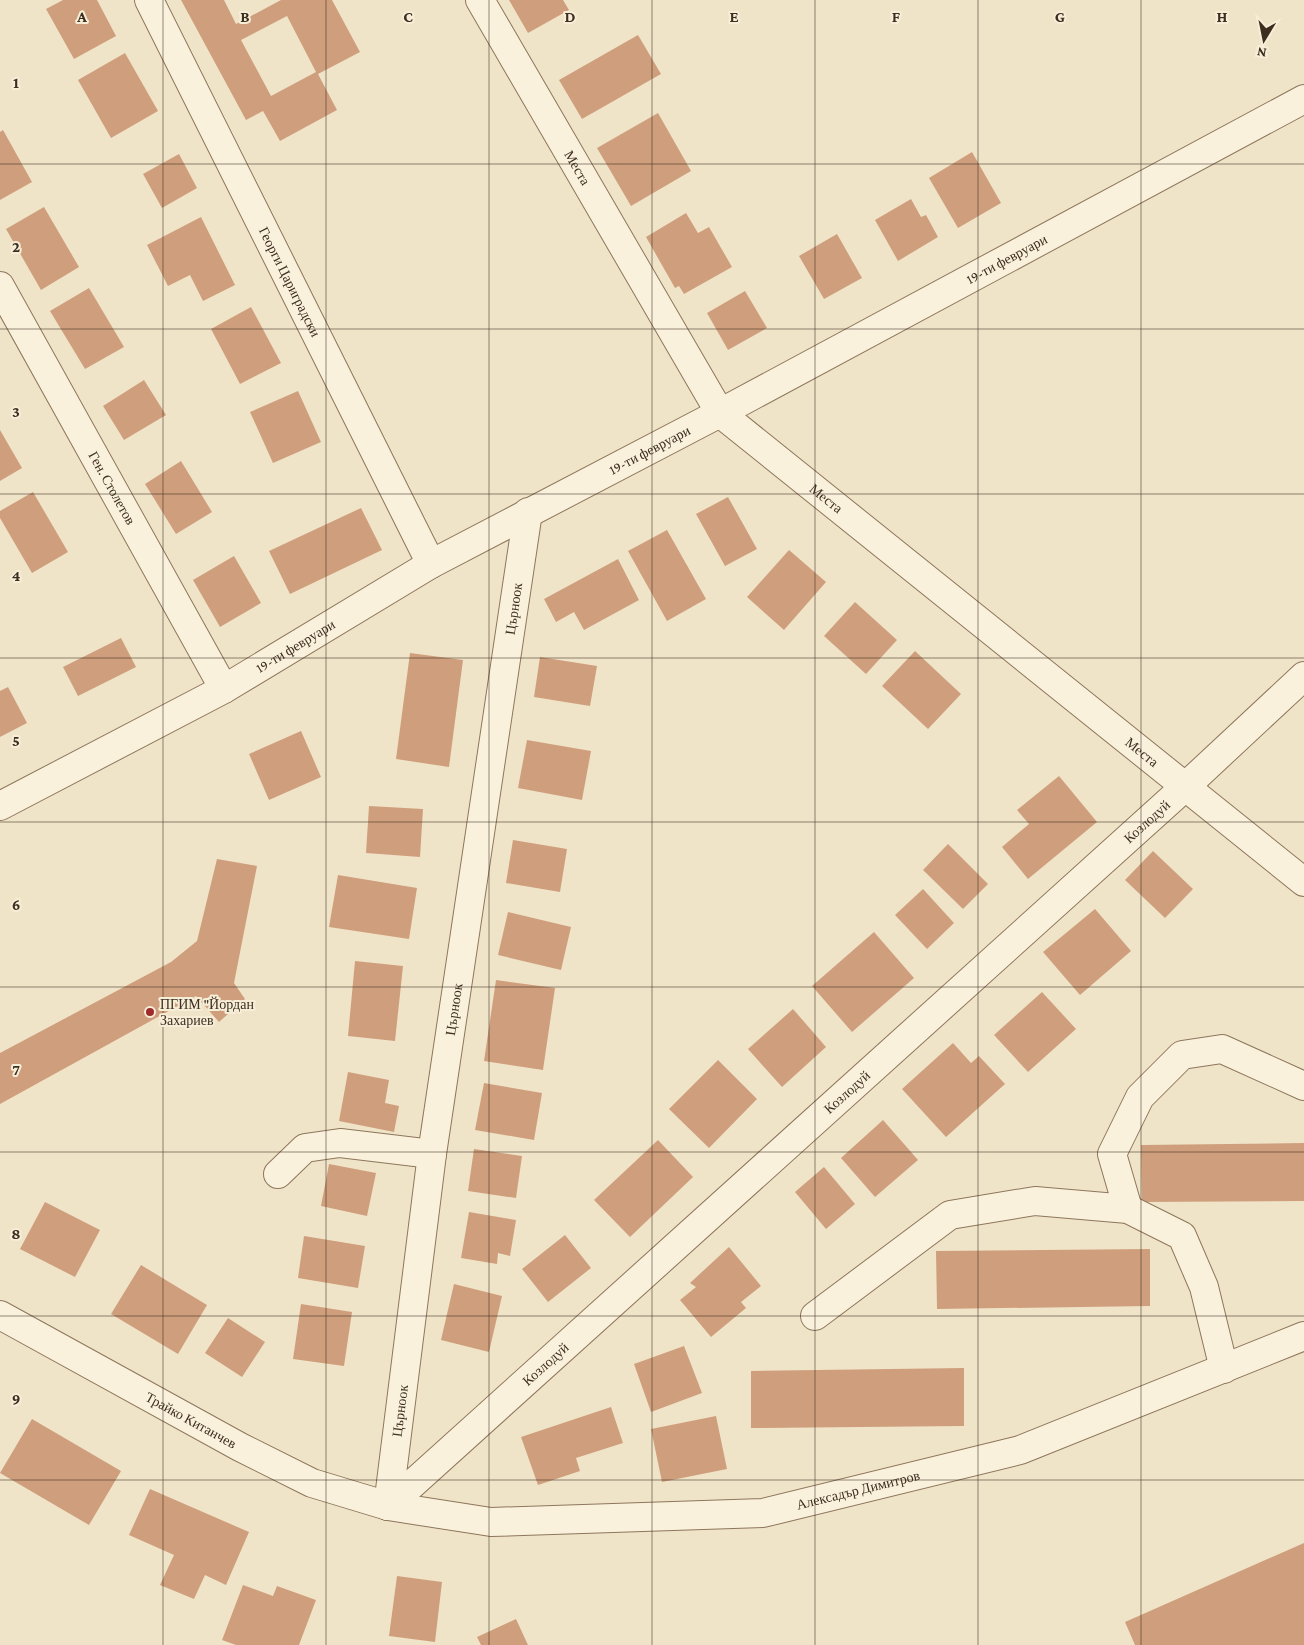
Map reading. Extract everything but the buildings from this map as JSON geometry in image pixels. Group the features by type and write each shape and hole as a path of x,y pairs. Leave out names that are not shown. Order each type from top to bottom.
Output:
{"street":[{"name":"Георги Цариградски","path":"149,0 431,564"},
{"name":"Места","path":"480,0 720,413 1304,882"},
{"name":"19-ти февруари","path":"0,806 224,689 431,564 720,413 1304,99"},
{"name":"Ген. Столетов","path":"0,286 224,689"},
{"name":"Църноок","path":"388,1506 432,1154 528,512"},
{"name":"Козлодуй","path":"388,1506 1186,786 1304,676"},
{"path":"1128,1209 1112,1154 1140,1098 1182,1055 1222,1049 1304,1086"},
{"path":"278,1174 305,1148 340,1144 432,1154"},
{"path":"815,1316 950,1215 1035,1201 1128,1209 1182,1236 1204,1288 1224,1369"},
{"name":"Трайко Китанчев","path":"0,1316 240,1447 312,1483 388,1506"},
{"name":"Алексадър Димитров","path":"388,1506 491,1522 763,1513 1020,1450 1304,1336"}],"place":[{"name":"ПГИМ \"Йордан Захариев","path":"150,1012"}]}
